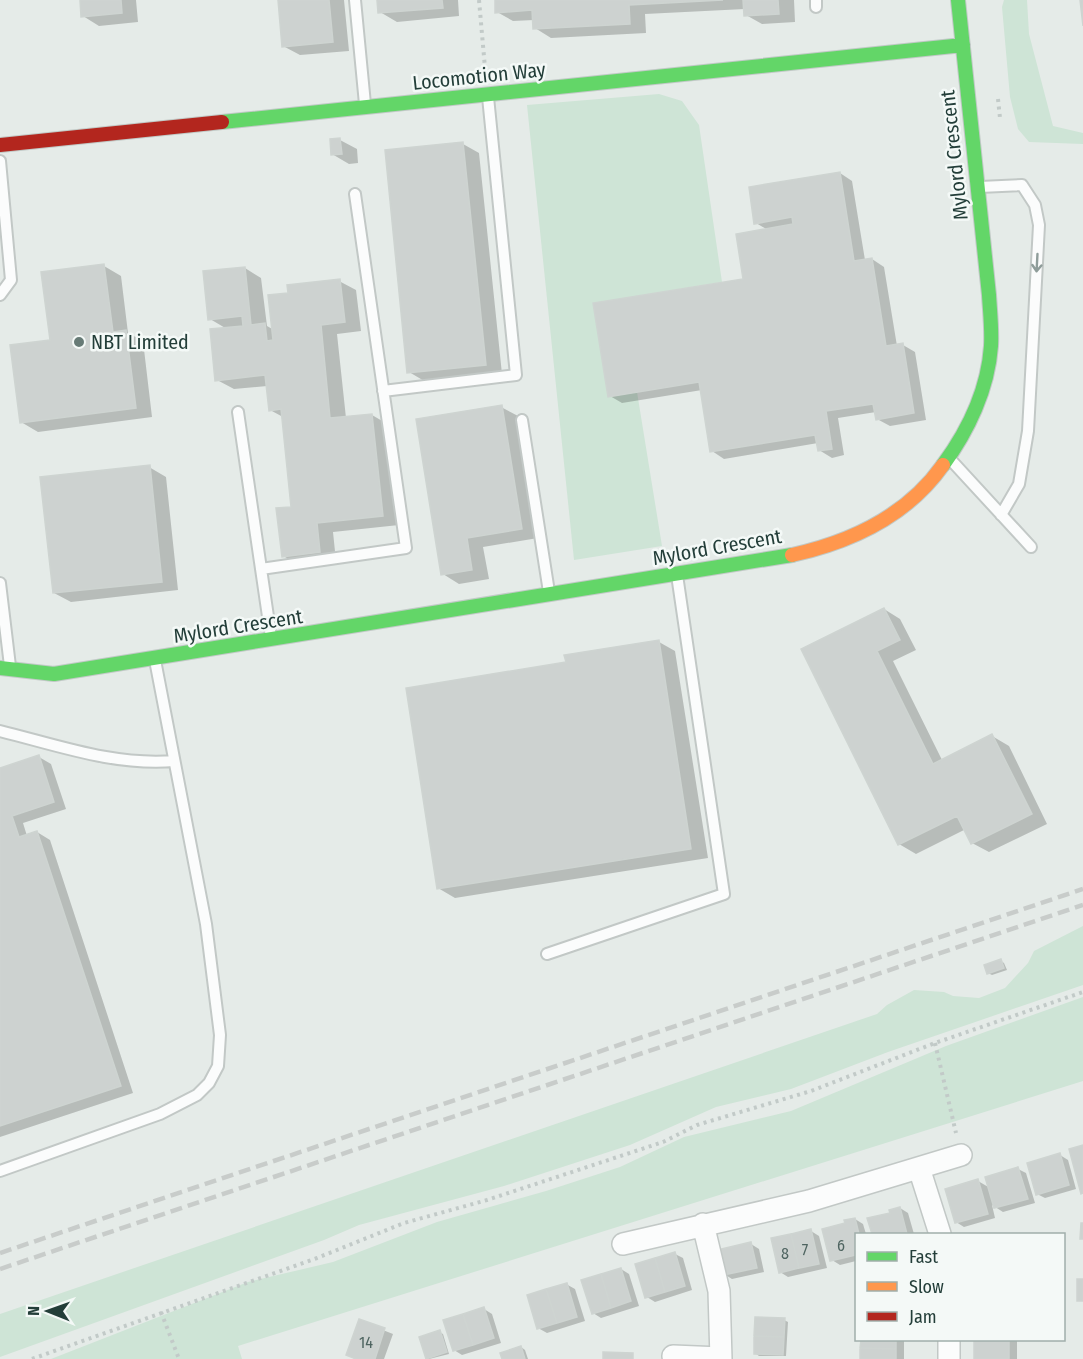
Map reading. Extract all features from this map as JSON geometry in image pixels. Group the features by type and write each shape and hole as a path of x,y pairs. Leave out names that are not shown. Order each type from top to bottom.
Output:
{"street":[{"name":"Mylord Crescent","path":"5,670 54,675 771,559 850,538 878,524 906,503 950,459 962,440 983,387 991,343 989,295 958,0"},
{"name":"Locomotion Way","path":"0,145 963,45"},
{"path":"624,1244 809,1201 961,1155"},
{"path":"919,1168 940,1233"},
{"path":"673,1356 721,1358 719,1291 703,1224"},
{"path":"949,1341 949,1359"}],"lane":[{"path":"355,0 366,107"},
{"path":"383,391 516,375 488,94"},
{"path":"0,161 11,280 0,295"},
{"path":"977,187 1022,185 1035,205 1039,225 1028,431 1019,484 1001,515"},
{"path":"261,569 406,548 355,194"},
{"path":"238,412 272,640"},
{"path":"522,420 550,595"},
{"path":"950,459 1031,547"},
{"path":"547,954 724,894 676,574"},
{"path":"0,583 5,670"},
{"path":"0,1171 160,1114 197,1095 209,1083 218,1066 220,1035 206,924 155,659"},
{"path":"0,731 128,762 174,761"}],"path":[{"path":"478,0 488,94"},
{"path":"32,1359 317,1258 404,1223 487,1200 663,1142 697,1125 811,1091 935,1043 1083,992"},
{"path":"935,1043 961,1155"},
{"path":"161,1312 178,1359"}],"green space":[{"path":"1004,0 1027,0 1029,34 1053,126 1083,133 1083,144 1029,142 1018,129 1010,97 1002,7"},
{"path":"659,94 682,101 699,125 722,282 594,303 608,397 637,392 662,546 574,560 527,105"},
{"path":"1083,926 1083,985 888,1052 791,1089 716,1107 630,1145 504,1186 359,1225 324,1240 0,1357 0,1314 877,1014 887,1005 914,990 979,998 1005,988 1028,963 1034,951"},
{"path":"1083,997 1083,1081 238,1346 242,1359 51,1359 248,1282 333,1262 437,1222 620,1167 684,1137 791,1111 946,1046"}],"building":[{"path":"80,0 121,0 122,13 81,17"},
{"path":"278,0 329,0 333,42 282,47"},
{"path":"377,0 442,0 443,8 378,13"},
{"path":"495,0 723,0 629,5 630,24 533,29 532,10 495,13"},
{"path":"743,0 778,0 779,14 744,16"},
{"path":"1080,0 1083,0 1083,26"},
{"path":"340,138 342,154 331,155 330,139"},
{"path":"463,142 486,365 407,373 385,150"},
{"path":"840,172 854,261 872,258 886,346 903,343 914,413 876,420 873,404 826,411 832,449 818,451 815,435 710,452 699,382 608,397 593,303 743,279 736,234 793,224 792,217 754,224 749,187"},
{"name":"NBT Limited","path":"104,264 113,332 126,330 136,408 20,423 10,345 50,340 41,272"},
{"path":"245,267 251,325 265,323 267,341 273,340 268,295 288,293 287,285 340,279 345,322 321,325 330,418 372,414 383,516 317,523 320,552 282,557 276,508 291,507 281,409 269,411 265,375 215,381 210,329 243,326 242,316 208,320 203,271"},
{"path":"502,405 522,529 467,538 472,570 441,575 416,419"},
{"path":"150,465 162,582 53,593 40,477"},
{"path":"884,608 900,640 877,651 933,764 992,734 1032,814 971,844 957,816 898,845 801,649"},
{"path":"659,640 691,849 437,889 406,688 566,662 564,655"},
{"path":"39,755 54,802 12,816 19,837 37,831 121,1086 0,1126 0,768"},
{"path":"1001,959 1004,968 987,974 984,965"},
{"path":"1083,1145 1083,1193 1081,1194 1069,1149"},
{"path":"1060,1153 1069,1185 1036,1195 1027,1163"},
{"path":"1018,1167 1028,1199 994,1208 985,1177"},
{"path":"978,1179 988,1214 955,1223 945,1189"},
{"path":"900,1207 907,1233 872,1233 867,1218 890,1213 889,1210"},
{"path":"855,1218 859,1233 855,1233 855,1255 830,1261 822,1229 845,1223 844,1220"},
{"path":"1081,1223 1083,1223 1083,1239 1080,1239"},
{"path":"811,1229 819,1264 799,1268 791,1234"},
{"path":"791,1234 799,1268 779,1273 771,1238"},
{"path":"751,1242 757,1268 723,1275 717,1250"},
{"path":"675,1252 685,1286 665,1292 655,1258"},
{"path":"655,1258 665,1292 645,1298 635,1264"},
{"path":"621,1268 631,1301 611,1308 601,1274"},
{"path":"601,1274 611,1308 592,1314 581,1280"},
{"path":"1077,1279 1083,1279 1083,1301 1077,1301"},
{"path":"567,1283 577,1317 557,1323 546,1289"},
{"path":"546,1289 557,1323 537,1329 527,1295"},
{"path":"484,1307 494,1338 473,1345 463,1314"},
{"path":"463,1314 473,1345 453,1351 443,1320"},
{"path":"755,1317 785,1318 784,1337 754,1336"},
{"path":"359,1319 385,1328 375,1359 356,1359 346,1355"},
{"path":"440,1330 447,1352 426,1359 419,1337"},
{"path":"754,1336 784,1337 783,1355 754,1354"},
{"path":"861,1341 896,1341 896,1349 860,1348"},
{"path":"974,1341 1009,1341 1009,1359 974,1359"},
{"path":"521,1346 525,1359 502,1359 500,1353"},
{"path":"860,1348 896,1349 896,1359 860,1359"},
{"path":"603,1352 633,1353 633,1359 603,1359"}],"railway":[{"path":"0,1253 1083,889"},
{"path":"0,1269 1083,905"}],"traffic: fast":[{"path":"943,465 961,438 981,394 989,362 991,340 989,295 958,0"},
{"path":"222,122 963,45"},
{"path":"0,668 54,674 792,555"}],"traffic: slow":[{"path":"792,555 835,543 876,524 913,499 943,465"}],"traffic: jam":[{"path":"0,145 222,122"}],"place":[{"name":"NBT Limited","path":"79,342"}]}
